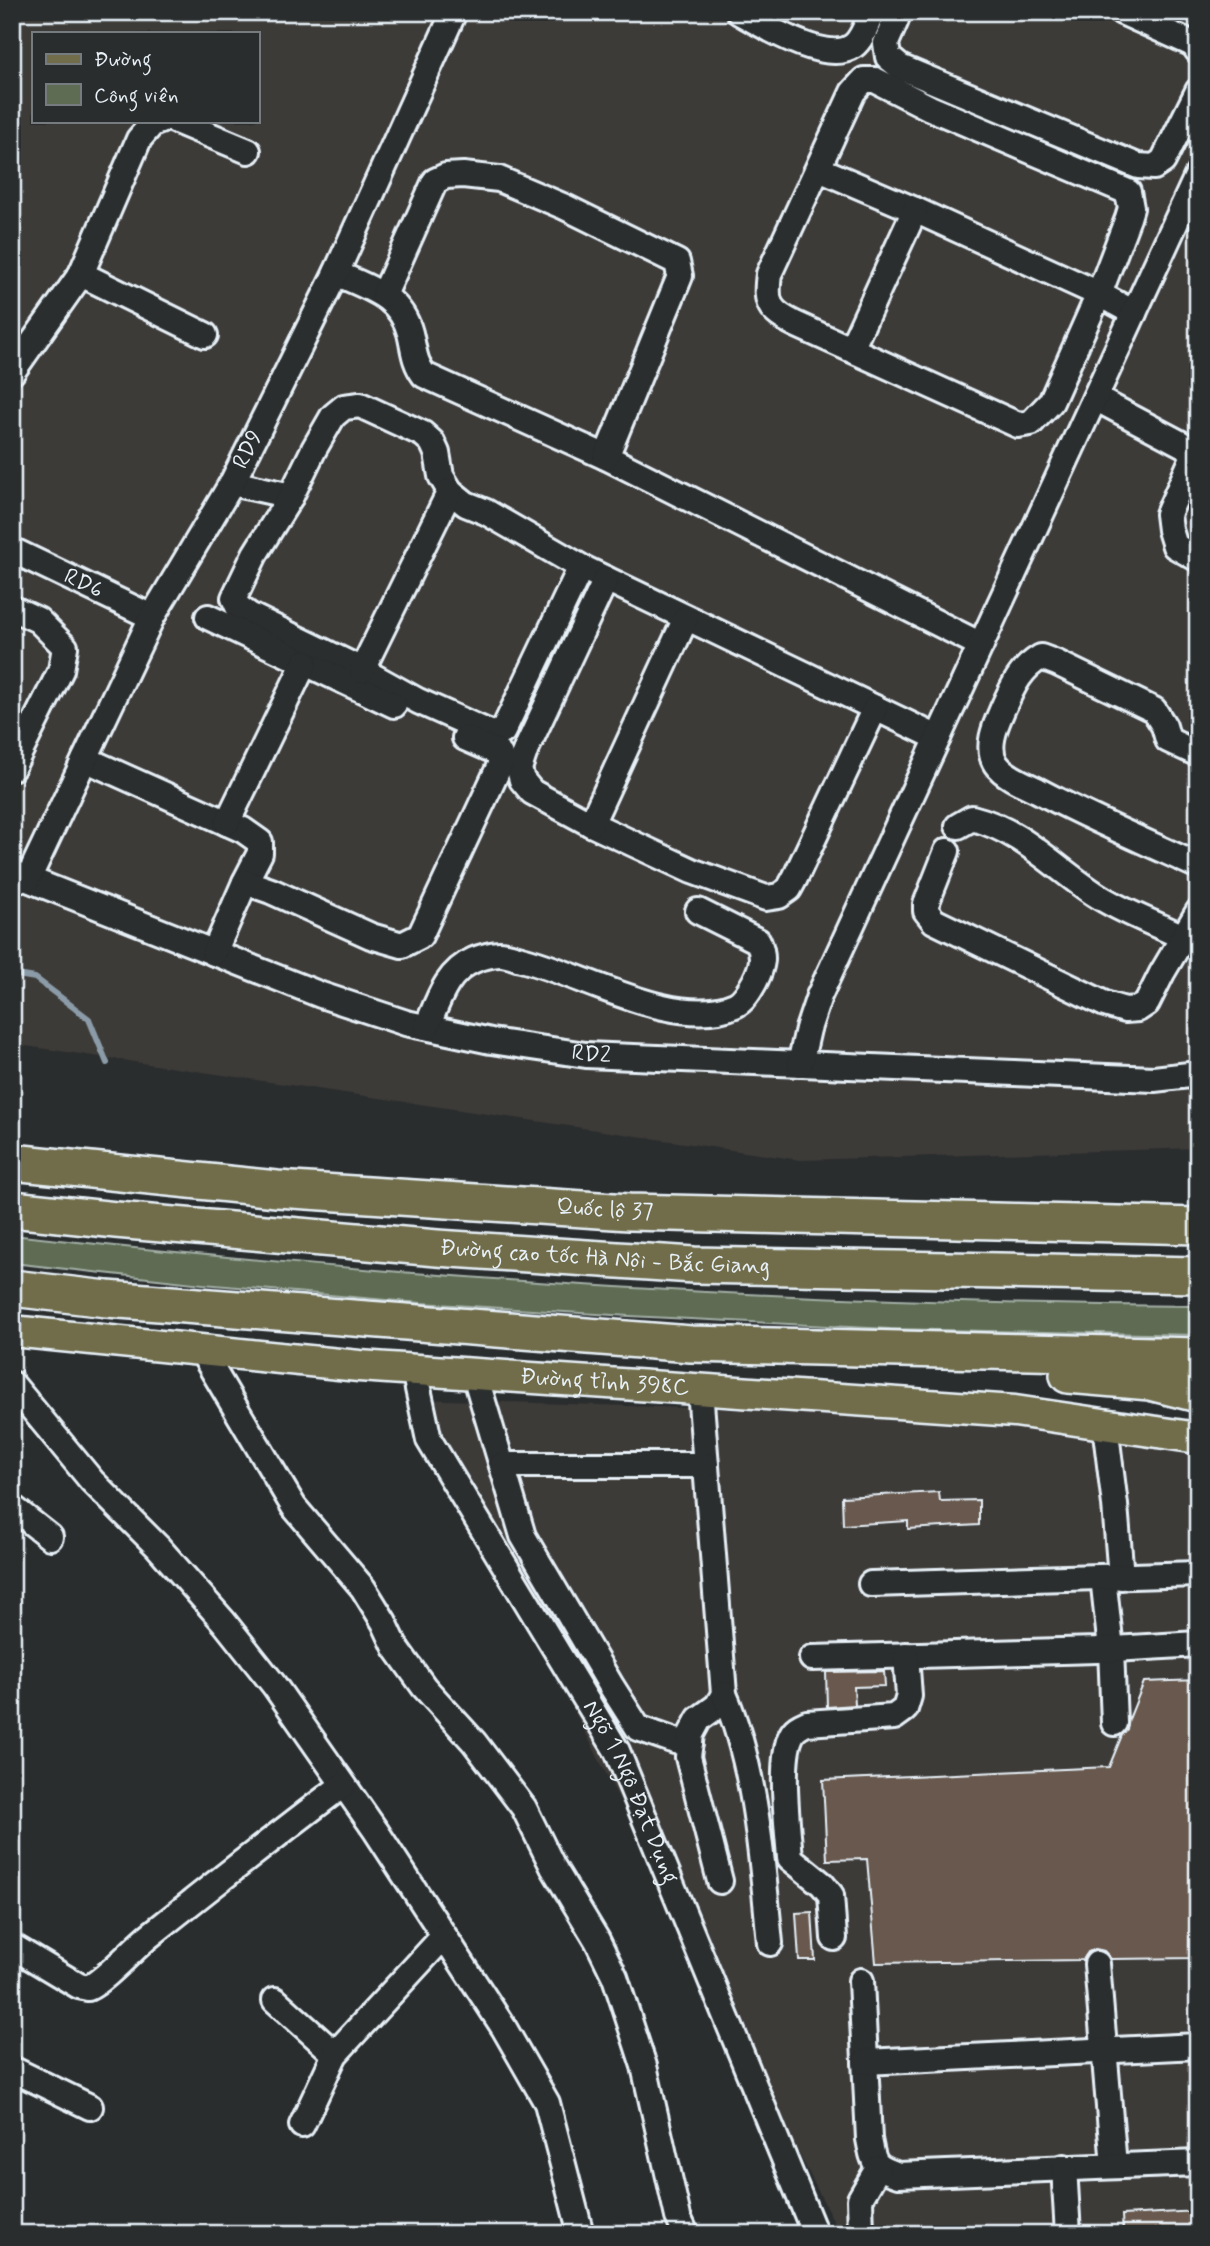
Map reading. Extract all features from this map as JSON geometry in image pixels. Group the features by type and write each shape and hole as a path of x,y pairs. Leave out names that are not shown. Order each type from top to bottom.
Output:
{"highway":[{"name":"Quốc lộ 37","path":"12,1162 277,1189 629,1212 1198,1226"},
{"name":"Đường cao tốc Hà Nội - Bắc Giang","path":"12,1209 423,1247 694,1265 1198,1275"},
{"path":"12,1289 107,1299 1150,1382 1198,1394"},
{"path":"691,1344 1198,1356"}],"main road":[{"name":"Đường tỉnh 398C","path":"12,1331 414,1370 1015,1412 1198,1438"}],"street":[{"name":"RD9","path":"20,878 85,759 152,617 232,483 336,273 454,12"},
{"path":"739,12 782,36 830,51 845,51 856,44 872,12"},
{"path":"1122,12 1193,44 1198,51"},
{"path":"896,20 886,43 888,57 900,66 1138,166 1154,167 1163,161 1198,91"},
{"path":"864,80 875,80 930,108 1128,191 1131,208 1100,294 1051,402 1031,423 1018,425 775,314 766,293 769,274 819,169 853,92 864,80"},
{"path":"12,372 81,274 139,139 152,124 157,122"},
{"path":"178,122 248,151"},
{"path":"819,169 1100,294 1134,313"},
{"path":"800,1064 819,996 1198,174"},
{"path":"384,295 435,181 446,176 499,179 565,207 677,262 680,276 606,457"},
{"path":"851,349 915,210"},
{"path":"336,273 384,295 404,314 416,365 424,374 606,457 981,645"},
{"path":"81,274 205,335"},
{"path":"1095,398 1197,449 1168,514 1175,547 1198,559"},
{"path":"581,566 503,731 492,734 418,701 362,670 257,620 238,607 234,597 255,554 291,496 334,416 344,407 360,405 423,434 432,442 441,476 450,491 466,504 486,512 606,579 938,738"},
{"path":"232,483 291,496"},
{"path":"362,670 450,491"},
{"name":"RD6","path":"12,550 152,617"},
{"path":"606,579 519,769 522,780 532,792 592,824 692,871 766,898 779,896 789,889 795,878 875,708"},
{"path":"12,608 38,620 65,647 61,670 12,768"},
{"path":"208,617 500,755 500,765 421,936 412,941 402,945 370,936 245,882"},
{"path":"592,824 686,618"},
{"path":"1198,754 1168,740 1164,726 1154,710 1041,657 1017,678 996,724 991,749 997,765 1014,778 1198,866"},
{"path":"227,822 305,663"},
{"path":"85,759 227,822 260,842 260,853 214,953"},
{"path":"958,826 972,818 1002,829 1041,853 1098,896 1183,937"},
{"path":"947,851 926,904 926,911 934,921 1105,1004 1125,1010 1138,1009 1147,1003 1161,973 1198,912"},
{"name":"RD2","path":"20,878 321,995 407,1023 491,1041 586,1055 1154,1079 1198,1074"},
{"path":"427,1027 444,985 460,967 476,959 500,954 547,965 641,1001 678,1010 711,1011 737,1004 750,992 762,966 762,951 758,941 698,911"},
{"path":"201,1350 294,1507 363,1588 396,1648 424,1687 474,1742 524,1808 553,1867 597,1940 615,1977 644,2066 678,2217 686,2234"},
{"name":"Ngõ 1 Ngô Đạt Dụng","path":"414,1370 429,1440 617,1751 815,2234"},
{"path":"475,1374 523,1536 638,1728 675,1741 690,1743"},
{"path":"13,1388 92,1481 158,1547 224,1622 274,1685 343,1784 504,2028 547,2103 581,2234"},
{"path":"700,1390 724,1694 734,1719 751,1792 770,1943"},
{"path":"1105,1425 1115,1505 1103,1578 1111,1649 1114,1723"},
{"path":"502,1465 706,1465"},
{"path":"12,1507 51,1536"},
{"path":"871,1584 1198,1574"},
{"path":"812,1658 1198,1644"},
{"path":"834,1938 831,1895 822,1884 790,1858 785,1791 788,1745 792,1734 799,1726 807,1723 894,1717 905,1710 909,1696 906,1655"},
{"path":"720,1881 688,1756 691,1734 699,1719 717,1706 724,1694"},
{"path":"12,1946 79,1986 88,1988 97,1984 130,1951 343,1784"},
{"path":"302,2125 335,2054 444,1936"},
{"path":"1097,1964 1114,2166"},
{"path":"861,1981 869,2139 878,2168 898,2175 1198,2163"},
{"path":"275,2000 335,2054"},
{"path":"865,2062 1198,2046"},
{"path":"12,2069 90,2107"},
{"path":"1063,2167 1068,2234"},
{"path":"861,2234 860,2199 878,2168"}],"shaded area":[{"path":"12,12 1198,12 1198,1148 800,1160 12,1044"},
{"path":"416,1399 1198,1425 1198,2234 840,2234"}],"green space":[{"path":"12,1235 308,1264 604,1286 901,1300 1198,1306 1198,1335 890,1329 421,1303 203,1284 12,1263"}],"building":[{"path":"939,1492 940,1501 979,1500 979,1525 908,1529 908,1521 843,1525 842,1497"},
{"path":"884,1671 885,1686 854,1687 855,1705 827,1707 826,1672"},
{"path":"1198,1680 1198,1958 1111,1959 1104,1951 1096,1949 1088,1952 1083,1960 876,1963 867,1859 827,1860 823,1780 1109,1767 1127,1729 1144,1682"},
{"path":"812,1912 815,1960 799,1960 796,1913"},
{"path":"1198,2211 1198,2234 1123,2234 1122,2215"}],"waterway":[{"path":"12,974 35,978 89,1019 107,1063"}]}
